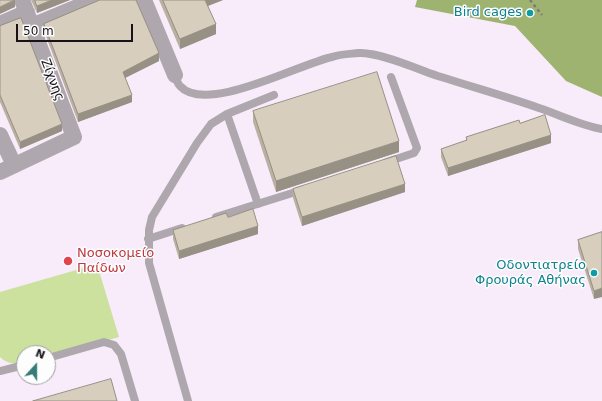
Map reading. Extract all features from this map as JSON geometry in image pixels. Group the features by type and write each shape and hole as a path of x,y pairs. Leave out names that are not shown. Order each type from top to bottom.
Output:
{"street":[{"path":"0,24 27,13 94,0"},
{"path":"144,0 175,75"},
{"name":"Ζίχνης","path":"7,169 74,137 27,13"},
{"path":"0,135 7,169"}],"lane":[{"path":"175,75 180,86 192,94 206,96 237,90 332,56 362,53 383,57 602,129"},
{"path":"377,165 414,153 417,148 391,77"},
{"path":"188,401 149,263 148,239 152,217 197,142 212,124 227,114 274,95"},
{"path":"227,114 258,204"},
{"path":"207,220 310,187"},
{"path":"148,239 192,225"},
{"path":"56,356 104,342 114,345 121,354 135,401"},
{"path":"0,371 16,367"}],"path":[{"path":"530,0 542,16"}],"green space":[{"path":"417,0 602,0 602,97 566,81 515,26 415,7"},
{"path":"97,264 119,337 56,355 56,345 16,345 16,363 5,361 0,357 0,292"}],"building":[{"path":"0,0 14,0 0,7"},
{"path":"35,0 52,0 37,6"},
{"path":"100,0 136,0 159,53 123,72 132,95 78,114 44,24"},
{"path":"163,0 205,0 216,24 180,39"},
{"path":"21,18 62,124 20,142 0,95 0,26"},
{"path":"377,72 399,141 276,181 253,111"},
{"path":"545,115 551,135 448,168 441,149 467,140 466,137 519,120 520,123"},
{"path":"396,156 405,184 302,217 293,189"},
{"path":"253,209 258,226 179,251 173,230 226,213 228,217"},
{"name":"Οδοντιατρείο Φρουράς Αθήνας","path":"602,232 602,288 594,291 578,240"},
{"path":"111,379 117,401 33,401"}],"place":[{"name":"Bird cages","path":"530,13"},
{"name":"Νοσοκομείο Παίδων","path":"68,261"},
{"name":"Οδοντιατρείο Φρουράς Αθήνας","path":"594,273"}]}
